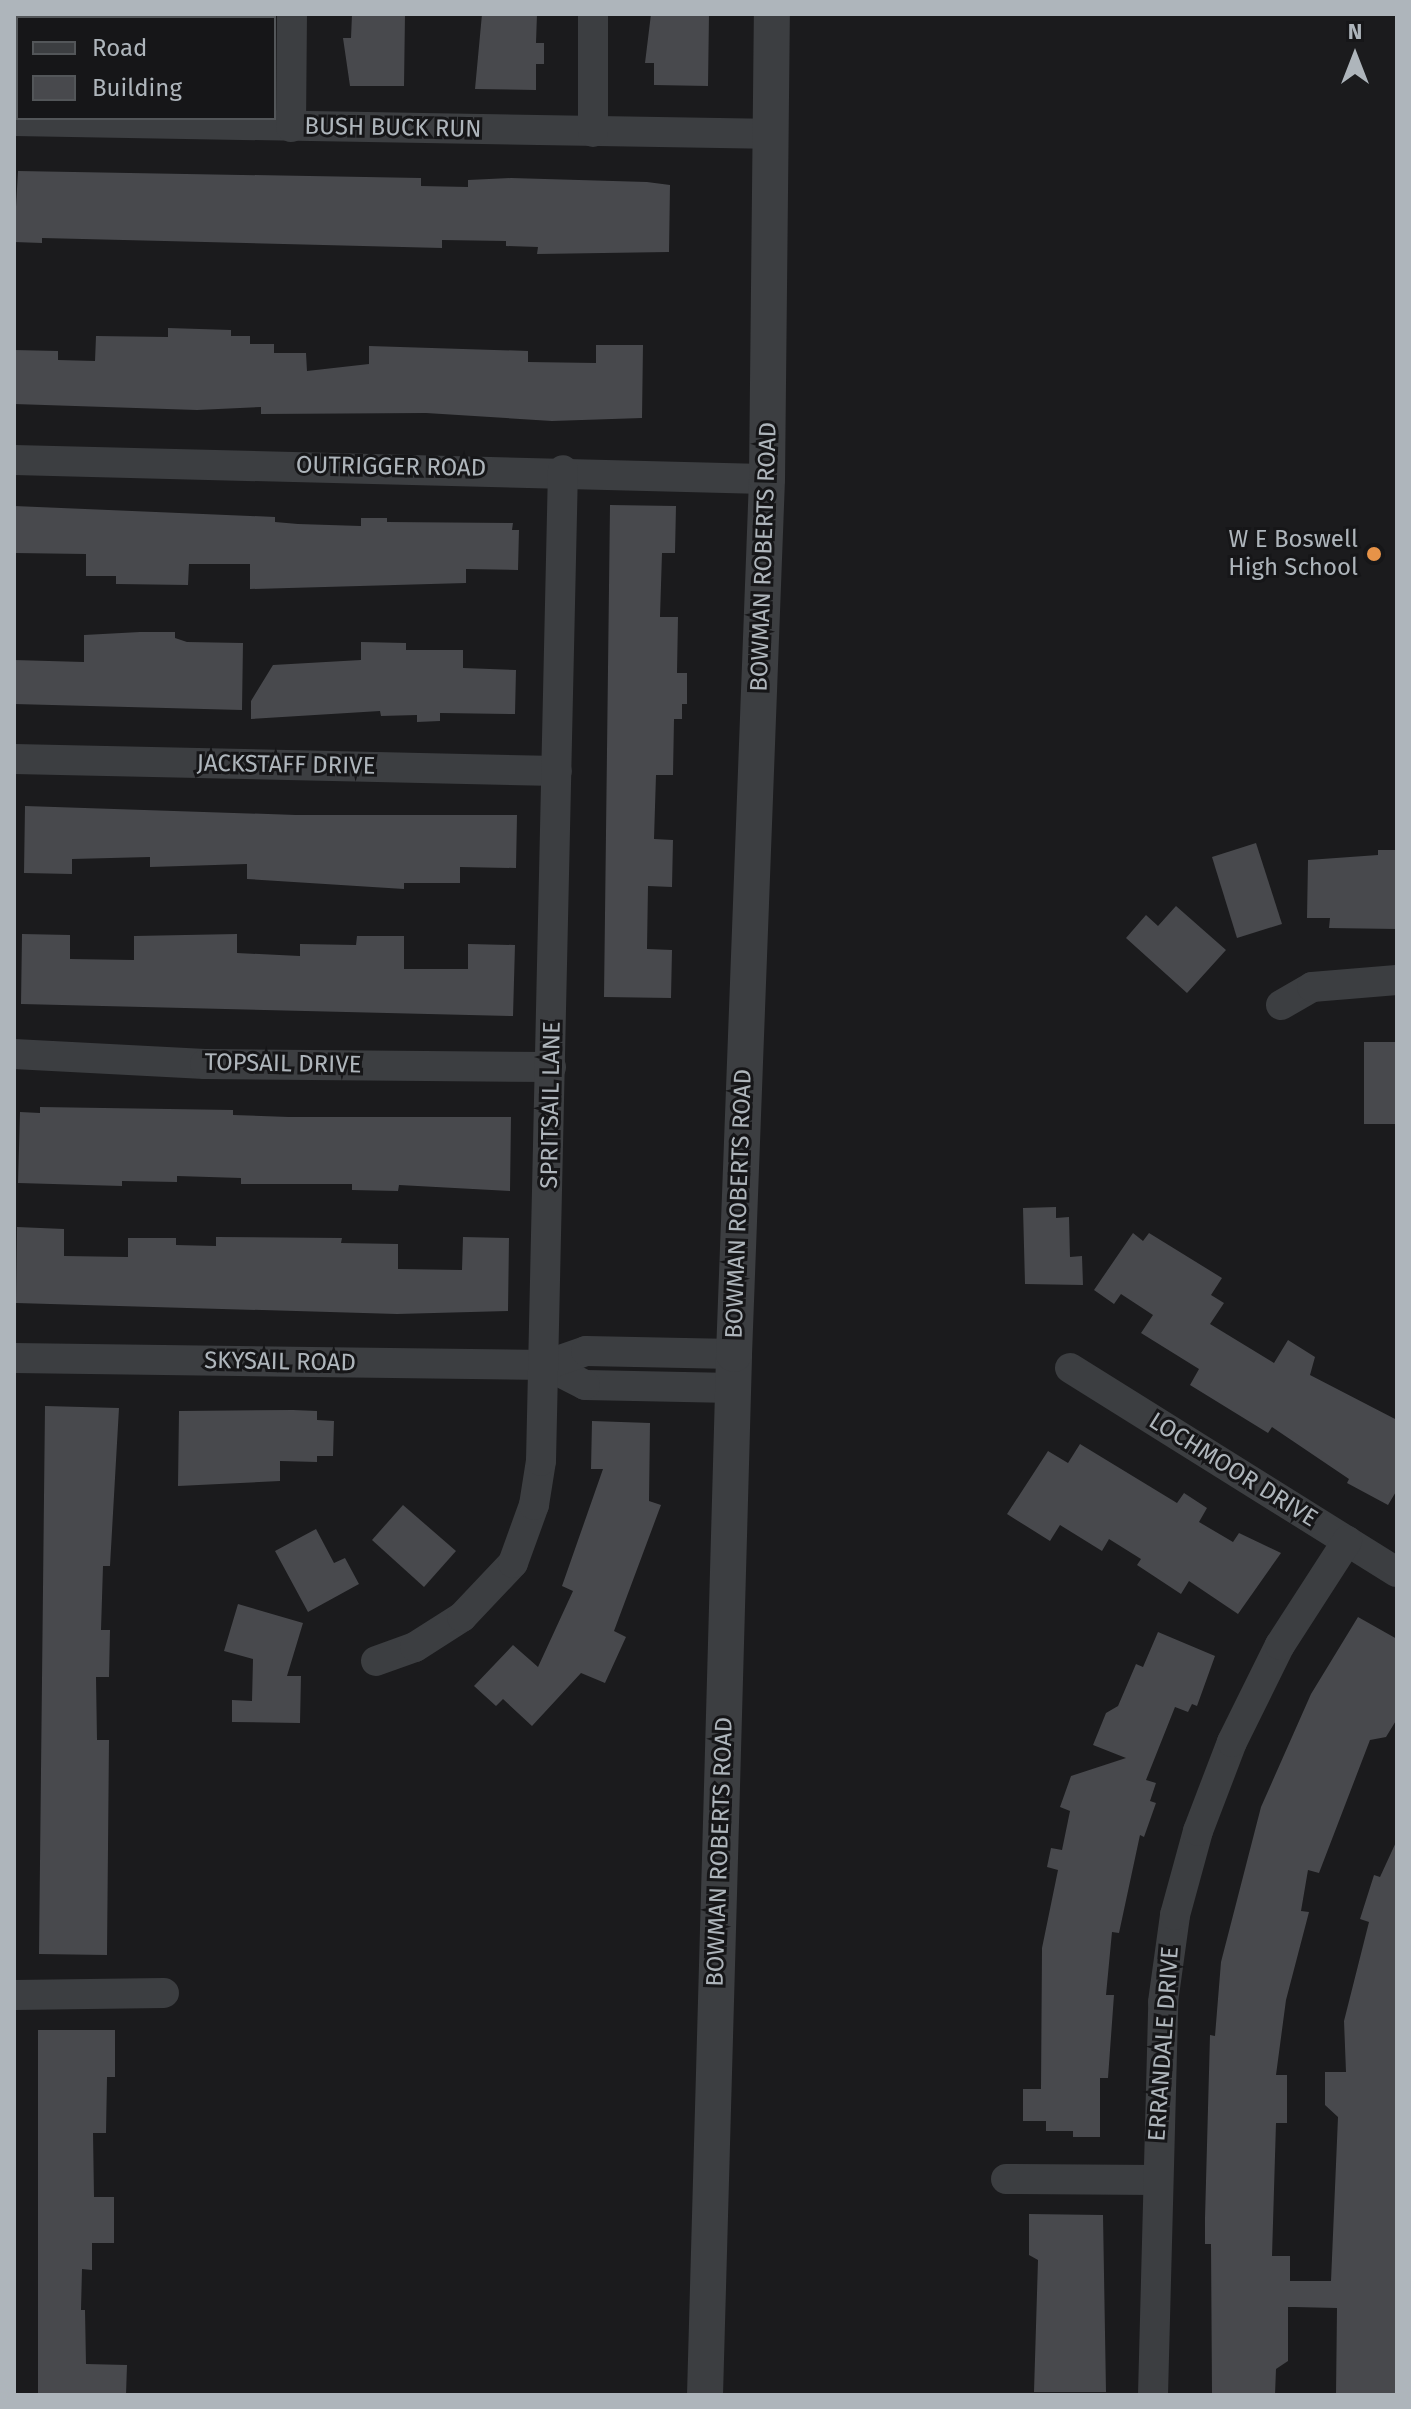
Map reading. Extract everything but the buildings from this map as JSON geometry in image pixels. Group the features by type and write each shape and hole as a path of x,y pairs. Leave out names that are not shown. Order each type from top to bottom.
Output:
{"street":[{"path":"291,127 292,14"},
{"path":"593,14 593,132"},
{"name":"BOWMAN ROBERTS ROAD","path":"705,2395 734,1371 767,479 772,14"},
{"name":"BUSH BUCK RUN","path":"14,121 771,134"},
{"name":"OUTRIGGER ROAD","path":"14,460 563,470 767,479"},
{"name":"SPRITSAIL LANE","path":"376,1661 415,1647 462,1617 513,1563 539,1476 546,1365 563,470"},
{"name":"JACKSTAFF DRIVE","path":"14,759 557,771"},
{"path":"1281,1005 1312,987 1397,980"},
{"name":"TOPSAIL DRIVE","path":"14,1054 205,1064 551,1067"},
{"name":"SKYSAIL ROAD","path":"14,1358 546,1365 585,1385 734,1371"},
{"name":"LOCHMOOR DRIVE","path":"1070,1368 1397,1572"},
{"name":"ERRANDALE DRIVE","path":"1153,2395 1156,2180 1163,2002 1175,1915 1198,1831 1232,1742 1280,1645 1347,1541"},
{"path":"14,1995 164,1993"},
{"path":"1006,2179 1156,2180"}],"place":[{"name":"W E Boswell High School","path":"1374,554"}]}
